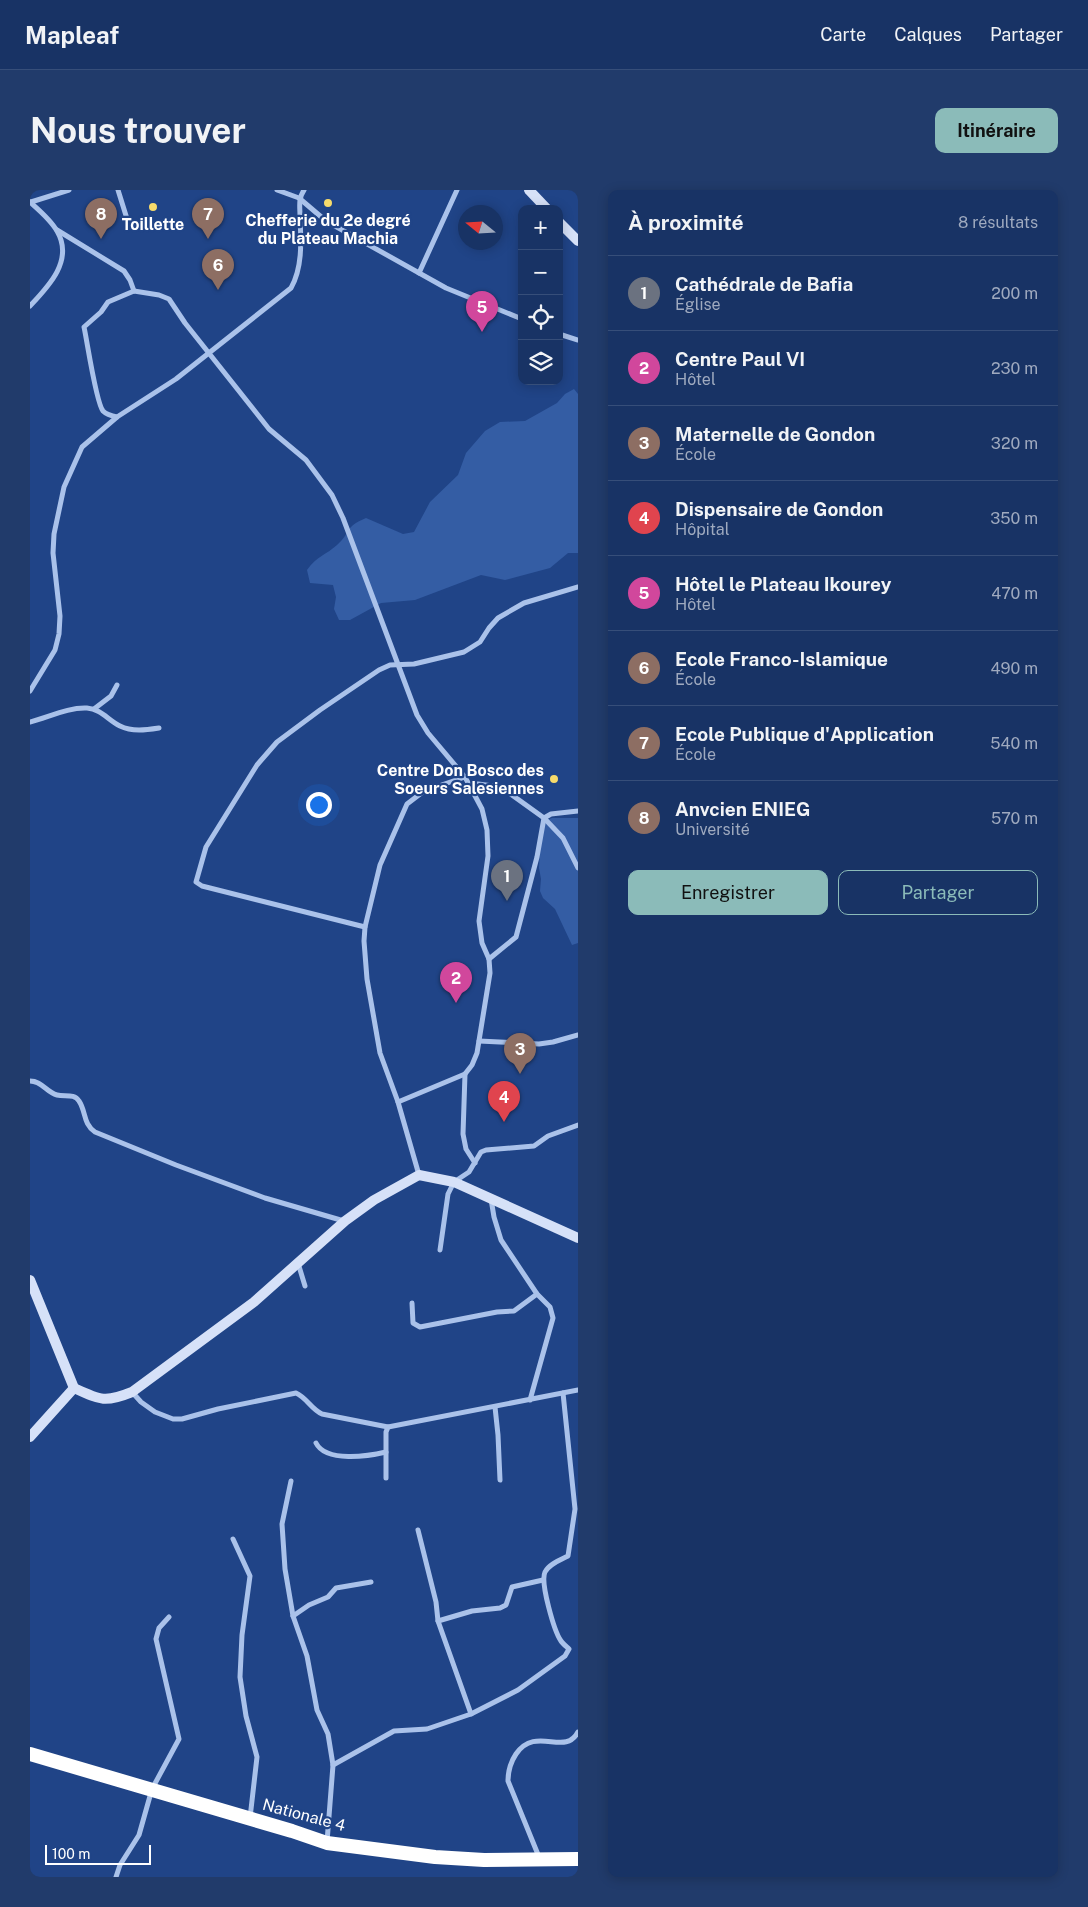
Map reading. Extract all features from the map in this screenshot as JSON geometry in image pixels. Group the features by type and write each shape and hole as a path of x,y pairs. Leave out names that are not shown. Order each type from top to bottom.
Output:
{"highway":[{"name":"Nationale 4","path":"30,1754 327,1842 435,1857 484,1860 578,1859"}],"street":[{"path":"68,190 30,202 57,230 124,270 134,291"},
{"path":"118,190 128,222"},
{"path":"277,190 299,198 326,221 446,288 518,317"},
{"path":"30,691 55,650 59,634 60,616 54,544 57,516 64,487 82,447 117,417 176,380 291,288 298,272 300,251 299,198 304,190"},
{"path":"420,273 457,190"},
{"path":"529,190 543,205"},
{"path":"563,226 578,242"},
{"path":"30,306 52,282 63,254 63,246 57,230"},
{"path":"117,417 108,415 101,407 84,326 101,312 108,302 134,291 159,295 169,299 185,323 269,429 306,460 332,495 349,534 416,714 428,733 465,777 482,809 487,830 488,856 479,921 482,943 489,958 490,973 479,1041 472,1065 465,1074 398,1102"},
{"path":"563,335 578,340"},
{"path":"365,927 202,886 196,882 206,847 257,764 276,742 379,670 396,664 414,664 464,652 480,642 498,618 524,603 578,588"},
{"path":"94,710 111,696 117,685"},
{"path":"30,722 79,708 99,711 126,728 142,730 159,728"},
{"path":"419,1175 398,1102 380,1053 369,991 364,941 365,927 380,865 407,804 424,791 465,777"},
{"path":"470,786 478,784 501,786 544,818 563,838 578,868"},
{"path":"544,818 551,814 578,811"},
{"path":"489,958 516,937 537,857 544,818"},
{"path":"479,1041 538,1044 578,1035"},
{"path":"465,1074 463,1134 466,1149 475,1163"},
{"path":"30,1080 40,1082 55,1094 73,1096 78,1099 85,1121 95,1132 265,1198 344,1221"},
{"path":"440,1250 446,1201 454,1182 469,1172 481,1152 534,1146 548,1136 578,1125"},
{"path":"30,1280 74,1388 93,1397 114,1399 132,1392 254,1302 344,1221 374,1200 419,1175 454,1182 578,1238"},
{"path":"491,1198 501,1240 537,1294 550,1307 553,1318 530,1400"},
{"path":"298,1262 305,1286"},
{"path":"412,1303 413,1323 420,1327 497,1312 514,1311 537,1294"},
{"path":"30,1437 74,1388"},
{"path":"132,1392 155,1412 173,1419 182,1419 218,1409 296,1393 308,1401 314,1410 322,1414 388,1427 578,1390"},
{"path":"333,1765 394,1731 427,1729 471,1714 518,1690 565,1656 569,1649 560,1640 553,1621 543,1580 546,1571 556,1562 568,1556 575,1509 563,1393"},
{"path":"495,1407 500,1480"},
{"path":"386,1478 388,1427"},
{"path":"316,1443 321,1448 345,1457 361,1457 386,1452"},
{"path":"291,1481 282,1524 286,1569 293,1616 307,1656 317,1710 328,1734 333,1765 327,1842"},
{"path":"418,1530 436,1602 438,1621 471,1714"},
{"path":"233,1539 250,1576 242,1634 240,1677 246,1716 257,1757 250,1819"},
{"path":"438,1621 472,1612 500,1608 506,1605 512,1588 543,1580"},
{"path":"293,1616 309,1605 328,1597 336,1588 371,1582"},
{"path":"116,1877 120,1865 139,1835 152,1789 179,1739 156,1639 158,1628 169,1617"},
{"path":"540,1860 508,1780 508,1771 516,1755 528,1743 537,1740 568,1742 578,1732"}],"shaded area":[{"path":"574,389 578,394 578,553 568,553 550,568 505,580 481,575 415,600 381,603 350,620 339,620 334,609 336,597 333,585 310,583 307,570 314,562 337,545 354,524 366,518 403,534 414,532 430,502 458,475 466,453 485,431 500,422 525,421 557,403 565,394"},
{"path":"552,818 578,818 578,943 572,945 555,909 543,898 540,891 541,822"}],"place":[{"name":"Chefferie du 2e degré du Plateau Machia","path":"328,203"},
{"name":"Toillette","path":"153,207"},
{"name":"Anvcien ENIEG","path":"101,239"},
{"name":"Ecole Publique d'Application","path":"208,239"},
{"name":"Ecole Franco-Islamique","path":"218,290"},
{"name":"Hôtel le Plateau Ikourey","path":"482,332"},
{"name":"Centre Don Bosco des Soeurs Salesiennes","path":"554,779"},
{"name":"Cathédrale de Bafia","path":"507,901"},
{"name":"Centre Paul VI","path":"456,1003"},
{"name":"Maternelle de Gondon","path":"520,1074"},
{"name":"Dispensaire de Gondon","path":"504,1122"}]}
